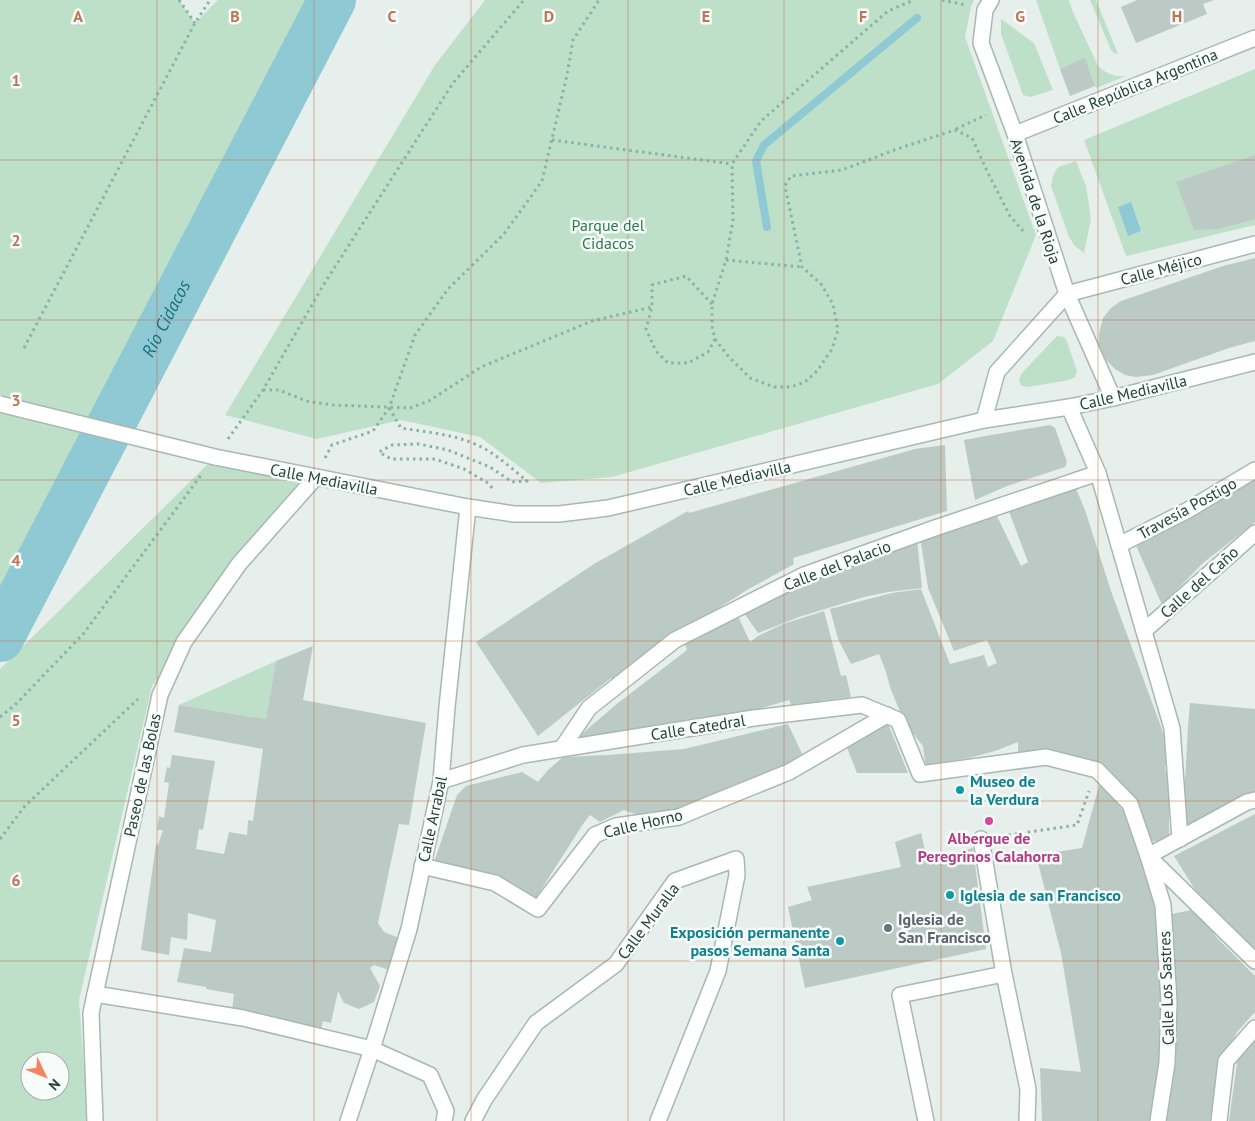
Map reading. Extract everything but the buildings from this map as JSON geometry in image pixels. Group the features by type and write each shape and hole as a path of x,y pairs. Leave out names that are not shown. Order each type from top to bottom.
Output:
{"street":[{"name":"Avenida de la Rioja","path":"991,0 985,10 981,43 1015,134 1067,294 1113,398"},
{"name":"Calle República Argentina","path":"1015,134 1255,38"},
{"name":"Calle Méjico","path":"1067,294 1255,244"},
{"path":"984,420 997,372 1067,294"},
{"name":"Calle Mediavilla","path":"0,404 214,457 468,507 514,514 559,514 608,508 984,420 1113,398 1255,362"},
{"path":"1069,407 1098,473 1172,728 1180,840"},
{"name":"Travesía Postigo","path":"1119,545 1188,510 1255,470"},
{"name":"Calle del Palacio","path":"562,748 589,708 675,640 804,575 1098,473"},
{"name":"Paseo de las Bolas","path":"95,1121 91,1014 160,695 184,642 240,564 316,477"},
{"name":"Calle Arrabal","path":"348,1121 409,929 441,782 468,507"},
{"name":"Calle del Caño","path":"1144,631 1255,533"},
{"name":"Calle Catedral","path":"441,782 523,755 754,718 862,705 898,720 920,774 1046,757 1097,770"},
{"name":"Calle Horno","path":"422,866 496,883 538,909 595,835 616,826 679,817 789,772 887,715"},
{"name":"Calle Los Sastres","path":"1097,770 1130,804 1163,905 1169,1002 1167,1063 1158,1121"},
{"path":"1255,800 1247,802 1148,856 1255,961"},
{"path":"981,839 1004,974 1028,1089 1027,1121"},
{"name":"Calle Muralla","path":"473,1121 484,1100 536,1023 616,964 675,881 736,859 737,875 718,971 658,1121"},
{"path":"926,1121 900,994 1004,974"},
{"path":"95,994 243,1018 372,1049 430,1075 446,1111 444,1121"},
{"path":"1219,1121 1226,1061 1255,1028"}],"path":[{"path":"179,0 195,23"},
{"path":"24,348 195,23 210,0"},
{"path":"0,717 16,704 84,633 263,390 324,284 453,83 524,0"},
{"path":"332,445 373,432 389,408 415,335 448,289 504,234 542,181 567,75 573,40 599,0"},
{"path":"914,0 888,12 761,121 732,164 733,220 726,260 712,304 712,326 715,339 729,357 750,378 774,387 791,388 806,382 817,371 832,349 838,330 833,304 821,284 802,267 785,186 791,176 842,170 955,130 1005,107"},
{"path":"955,130 972,138 1010,216 1038,247 1050,243"},
{"path":"552,140 732,164"},
{"path":"726,260 802,267"},
{"path":"712,304 686,276 652,284 652,307 646,329 656,351 668,363 688,364 708,352 715,339"},
{"path":"263,390 278,390 306,401 333,405 410,408 430,401 482,367 592,321 652,307"},
{"path":"389,408 401,428 463,439 492,453 527,481 512,482 490,467 448,450 419,444 392,445 379,452 390,459 436,459 464,469 488,482 514,514"},
{"path":"0,839 25,806 144,692"},
{"path":"981,839 1077,824 1097,770"}],"green space":[{"path":"0,0 179,0 195,23 218,0 332,0 0,638"},
{"name":"Parque del Cidacos","path":"485,0 974,0 965,37 1036,235 993,341 938,384 612,477 541,483 480,437 401,420 317,439 225,415 435,65"},
{"path":"1036,0 1069,0 1098,66 1111,74 1126,76 1096,88 1085,59 1060,69"},
{"path":"1090,0 1096,0 1118,54 1111,50"},
{"path":"1001,19 1034,43 1053,90 1031,97 1023,95 1001,34"},
{"path":"1255,69 1255,225 1126,256 1084,140"},
{"path":"1076,161 1086,186 1091,219 1084,253 1075,246 1069,237 1051,186 1053,176 1058,167"},
{"path":"1057,336 1066,339 1077,371 1075,377 1069,380 1028,387 1022,386 1019,380 1022,373"},
{"path":"215,457 316,477 152,686 79,1000 88,1121 0,1121 0,669"},
{"path":"276,661 266,719 179,705"}],"water":[{"path":"1131,202 1141,231 1128,236 1118,207"}],"waterway":[{"name":"Río Cidacos","path":"0,638 332,0"},
{"path":"767,227 756,161 764,145 917,18"}],"place":[{"name":"Museo de la Verdura","path":"960,790"},
{"name":"Albergue de Peregrinos Calahorra","path":"989,821"},
{"name":"Iglesia de san Francisco","path":"950,895"},
{"name":"Iglesia de San Francisco","path":"888,928"},
{"name":"Exposición permanente pasos Semana Santa","path":"840,941"}]}
